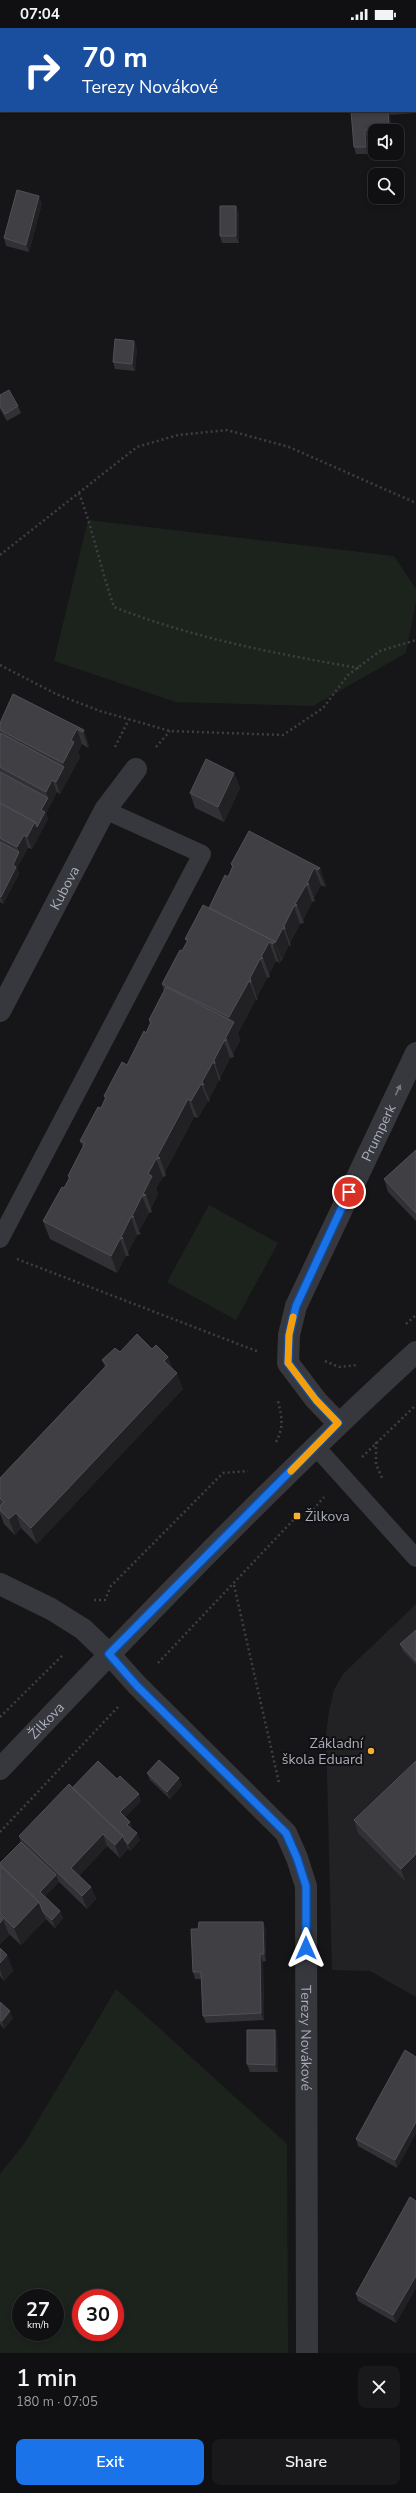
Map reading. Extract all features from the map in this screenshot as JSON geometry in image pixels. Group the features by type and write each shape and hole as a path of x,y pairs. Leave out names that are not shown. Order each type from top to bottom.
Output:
{"street":[{"name":"Kubova","path":"0,1011 105,810 136,769"},
{"name":"Prumperk","path":"288,1363 289,1335 296,1306 416,1053"},
{"path":"109,1654 316,1447 338,1423 416,1352"},
{"path":"288,1363 316,1400 338,1423"},
{"name":"Terezy Novákové","path":"0,1584 51,1609 83,1628 109,1654 137,1686 286,1833 297,1858 306,1886 307,2353"},
{"name":"Žilkova","path":"0,1769 109,1654"}],"lane":[{"path":"0,1239 202,854 105,810"},
{"path":"316,1447 416,1558"}],"path":[{"path":"0,555 137,447 178,435 228,430 289,447 416,503"},
{"path":"79,493 93,531 105,581 114,607 168,627 297,657 359,668"},
{"path":"0,665 56,694 100,711 170,731 283,735 323,708 348,675 380,651 416,640"},
{"path":"13,1257 288,1363 317,1352 320,1358 329,1364 339,1367 361,1364"},
{"path":"405,1325 416,1315"},
{"path":"275,1444 282,1430 283,1420 277,1396"},
{"path":"376,1441 376,1464 386,1483"},
{"path":"88,1600 105,1600 111,1586 223,1472 256,1471"},
{"path":"234,1585 279,1787"},
{"path":"0,1717 63,1654"}],"shaded area":[{"path":"88,520 394,556 416,589 416,601 406,653 313,706 176,702 54,661"},
{"path":"209,1205 278,1243 236,1320 167,1282"},
{"path":"416,1604 416,1997 370,1971 332,1970 326,1734 334,1690 343,1674"},
{"path":"116,1989 287,2144 288,2353 0,2353 0,2174 24,2144"}],"building":[{"path":"351,112 388,112 389,124 368,124 368,130 365,130 366,147 354,147"},
{"path":"17,190 39,196 26,245 4,238"},
{"path":"220,206 236,206 236,236 220,236"},
{"path":"115,339 134,341 132,364 113,362"},
{"path":"9,390 18,406 5,414 0,406 0,395"},
{"path":"13,694 84,730 83,732 77,729 71,740 74,742 63,763 0,730 0,723"},
{"path":"1,733 64,767 56,782 52,780 46,792 0,767"},
{"path":"206,759 234,773 218,807 190,793"},
{"path":"0,772 48,798 41,810 45,812 37,827 35,822 0,803"},
{"path":"0,803 35,822 27,837 24,835 17,847 0,838"},
{"path":"249,831 320,868 318,870 314,868 307,883 309,884 306,885 295,904 297,905 294,906 284,926 285,929 283,928 275,943 274,941 209,908 225,875 228,877 233,866 231,864"},
{"path":"0,842 19,852 13,865 16,867 1,897 0,896"},
{"path":"203,905 274,941 273,944 269,942 261,957 263,958 260,959 250,978 251,982 249,981 229,1017 162,984 180,950 182,951 188,940 185,939"},
{"path":"166,987 234,1022 225,1039 227,1040 224,1041 214,1060 215,1064 213,1062 202,1082 204,1085 201,1084 191,1101 188,1099 157,1157 160,1158 156,1159 148,1174 152,1176 143,1194 146,1195 142,1196 132,1216 134,1217 131,1217 121,1237 123,1238 120,1239 111,1256 43,1221 62,1187 64,1188 70,1177 68,1176 85,1143 80,1141 98,1107 101,1108 106,1097 104,1096 122,1062 127,1065 144,1031 146,1033 151,1022 149,1020"},
{"path":"416,1150 416,1213 384,1179"},
{"path":"137,1334 152,1349 156,1345 168,1357 164,1361 177,1373 31,1528 16,1513 9,1519 0,1510 0,1506 4,1502 0,1498 0,1478 107,1365 102,1360 115,1348 120,1352"},
{"path":"416,1630 416,1661 400,1644"},
{"path":"159,1760 179,1778 167,1792 147,1773"},
{"path":"98,1761 117,1779 120,1776 139,1794 120,1812 130,1822 127,1825 137,1833 128,1844 123,1836 72,1788"},
{"path":"416,1761 416,1854 401,1869 354,1820"},
{"path":"69,1784 123,1836 115,1845 103,1834 71,1868 91,1887 82,1896 19,1836"},
{"path":"21,1842 56,1875 40,1892 60,1911 52,1920 43,1912 39,1902 0,1865 0,1863"},
{"path":"0,1865 39,1902 14,1928 0,1914"},
{"path":"0,1916 3,1919 0,1923"},
{"path":"199,1922 263,1922 264,1954 260,1954 261,2013 203,2016 201,1972 193,1972 191,1929 198,1929"},
{"path":"0,1948 7,1955 0,1963"},
{"path":"0,2002 10,2011 2,2021 0,2020"},
{"path":"247,2030 275,2030 275,2065 247,2064"},
{"path":"405,2050 416,2057 416,2122 395,2160 356,2139"},
{"path":"410,2197 416,2201 416,2276 393,2315 356,2294"}],"slow traffic":[{"path":"291,1471 338,1423 316,1400 288,1363 289,1335 293,1317"}],"place":[{"name":"Žilkova","path":"297,1516"},
{"name":"Základní škola Eduard","path":"371,1751"}],"route":[{"path":"306,1948 306,1886 297,1858 286,1833 137,1686 109,1654 219,1542 316,1447 338,1423 316,1400 288,1363 289,1335 296,1306 349,1192"}]}
